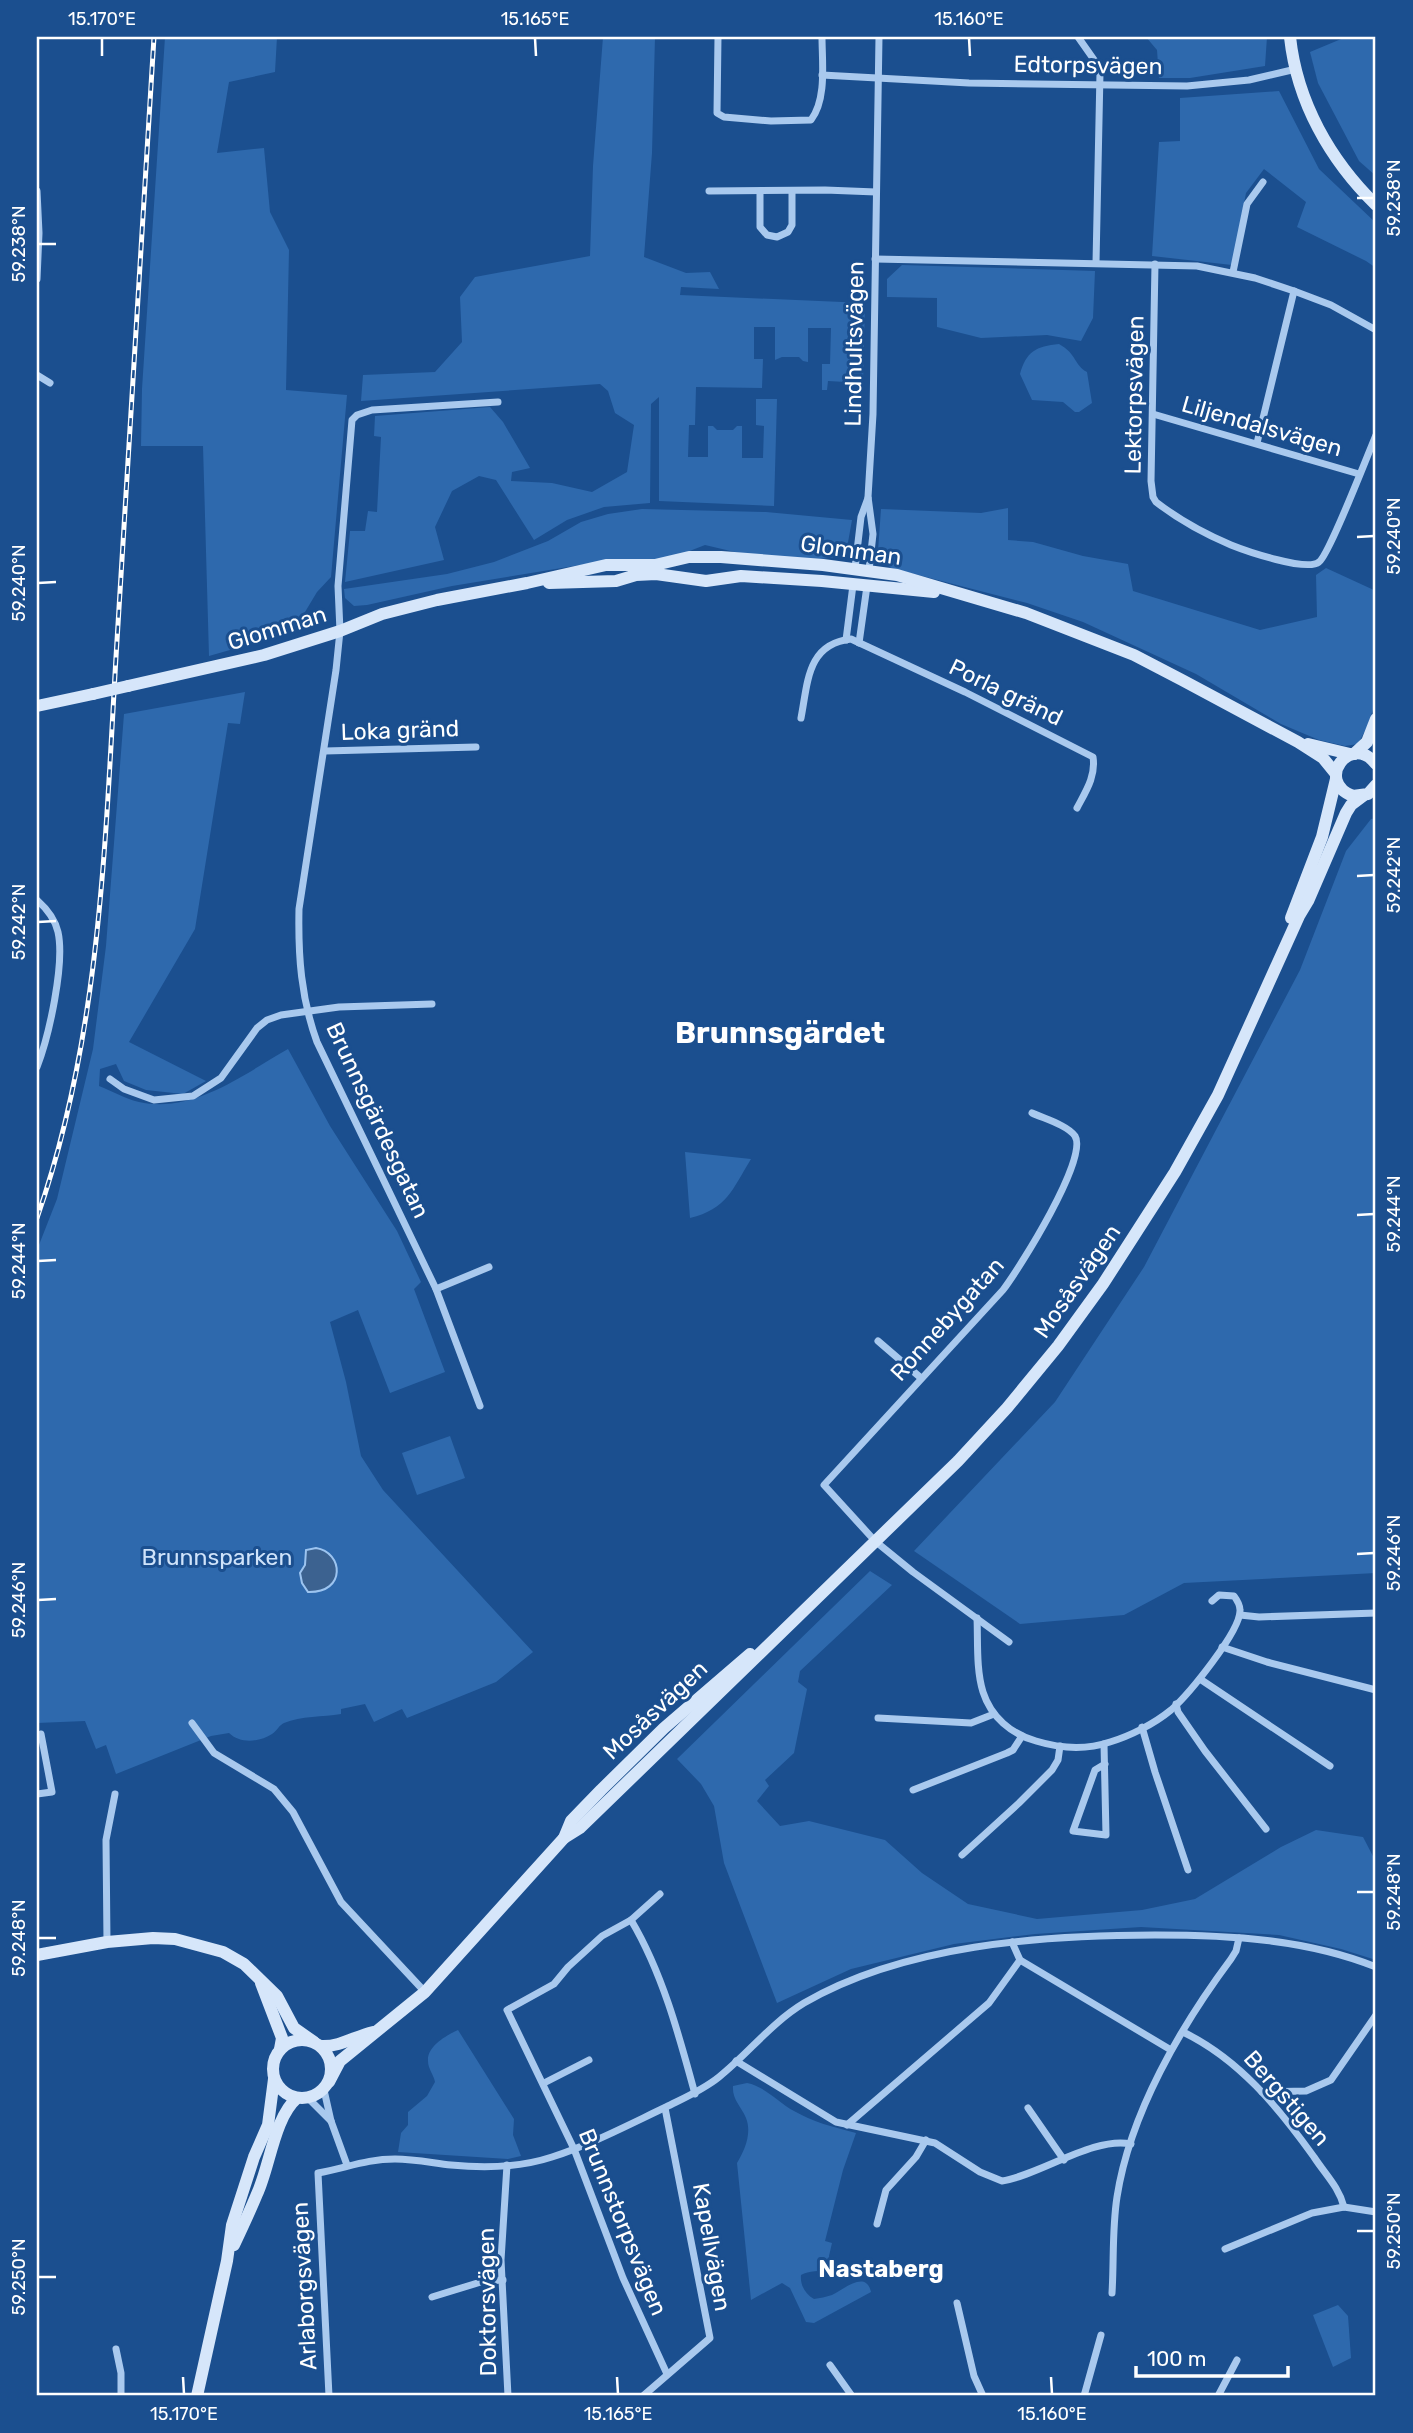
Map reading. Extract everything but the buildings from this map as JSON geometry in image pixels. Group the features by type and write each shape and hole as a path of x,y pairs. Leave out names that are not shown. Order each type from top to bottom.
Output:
{"main road":[{"path":"1290,37 1308,109 1328,147 1376,205"},
{"name":"Glomman","path":"37,706 234,663 340,631 382,614 472,593 606,565 655,565 699,556 869,570 897,575 1026,613 1122,650 1298,742 1324,758 1344,792 1353,796 1371,792"},
{"path":"853,585 855,568"},
{"path":"867,586 869,570"},
{"name":"Glomman","path":"527,583 616,580 656,574 697,580 741,576 960,595"},
{"path":"1336,777 1341,761 1367,742 1376,719"},
{"name":"Glomman","path":"1298,742 1366,755 1376,764"},
{"name":"Mosåsvägen","path":"1316,870 1336,777"},
{"name":"Mosåsvägen","path":"327,2086 340,2061 425,1992 564,1838 580,1828 958,1461 1007,1408 1058,1346 1103,1284 1175,1172 1218,1095 1316,870 1346,813 1371,792"},
{"path":"37,1955 107,1942 153,1938 187,1942 223,1952 244,1964 277,1996 294,2028 318,2044 331,2061 332,2072 327,2086 317,2096 302,2098 291,2104 281,2124 258,2194 227,2261"},
{"path":"197,2396 236,2214 254,2157 268,2125 274,2062 282,2038 260,1980"},
{"name":"Mosåsvägen","path":"318,2044 338,2046 362,2034 377,2031"},
{"path":"280,2049 292,2041 307,2040 318,2044"},
{"path":"274,2079 281,2090 302,2098"}],"street":[{"path":"718,37 718,113 723,117 771,121 811,120 818,111 822,37"},
{"name":"Lindhultsvägen","path":"869,570 873,534 868,497 873,414 878,37"},
{"path":"1078,37 1097,64 1100,85 1096,262"},
{"name":"Edtorpsvägen","path":"822,75 1100,85 1206,85 1249,80 1296,69"},
{"path":"1233,272 1247,204 1263,182"},
{"path":"37,191 37,279"},
{"path":"709,191 876,192"},
{"path":"760,191 760,227 767,235 777,237 788,232 792,225 792,191"},
{"path":"875,259 1198,266 1233,272 1294,290 1331,305 1376,331"},
{"name":"Lektorpsvägen","path":"1155,264 1152,481 1156,502 1194,526 1232,545 1283,561 1306,566 1315,565 1322,561 1376,435"},
{"path":"1257,443 1294,290"},
{"path":"37,374 50,383"},
{"name":"Brunnsgärdesgatan","path":"480,1406 436,1289 317,1042 306,1012 299,967 299,909 325,751 340,631 338,586 352,420 356,415 372,410 498,402"},
{"name":"Liljendalsvägen","path":"1153,414 1359,474"},
{"name":"Lindhultsvägen","path":"855,568 861,517 868,497"},
{"path":"801,718 812,663 824,649 838,641 849,640 853,585"},
{"path":"859,643 867,586"},
{"name":"Porla gränd","path":"849,640 965,692 1093,757 1091,781 1077,808"},
{"name":"Loka gränd","path":"325,751 476,747"},
{"path":"37,900 51,915 58,930 60,953 46,1038 37,1067"},
{"path":"110,1079 124,1089 154,1100 193,1096 220,1078 257,1028 267,1020 281,1015 340,1007 432,1004"},
{"name":"Ronnebygatan","path":"874,1541 824,1485 1003,1290 1019,1269 1051,1213 1076,1158 1078,1146 1076,1137 1067,1130 1032,1113"},
{"path":"436,1289 489,1267"},
{"path":"878,1341 921,1378"},
{"path":"874,1541 1009,1642"},
{"path":"977,1618 982,1689 994,1714 1012,1731 1022,1736 1060,1746 1081,1747 1104,1744 1142,1727 1176,1704 1200,1679 1240,1615 1239,1604 1234,1596 1219,1595 1212,1601"},
{"path":"1240,1615 1259,1617 1376,1613"},
{"path":"1222,1647 1267,1662 1376,1690"},
{"path":"1200,1679 1330,1766"},
{"path":"1176,1704 1178,1712 1205,1751 1266,1829"},
{"path":"878,1718 971,1723 994,1714"},
{"path":"192,1723 214,1753 274,1789 293,1812 341,1902 425,1992"},
{"path":"1142,1727 1188,1870"},
{"path":"37,1794 52,1792 41,1734"},
{"path":"914,1790 1013,1750 1022,1736"},
{"path":"1104,1744 1105,1764 1106,1835 1073,1831 1095,1770 1105,1764"},
{"path":"962,1855 1052,1770 1058,1760 1060,1746"},
{"path":"107,1942 106,1840 115,1794"},
{"path":"660,1894 631,1920 642,1938 674,2023 695,2094"},
{"name":"Brunnstorpsvägen","path":"631,1920 602,1936 568,1967 554,1984 508,2010 574,2149 623,2278 667,2374"},
{"path":"327,2086 331,2121 346,2165 377,2159 400,2159 453,2165 507,2165 538,2161 574,2149 695,2094 719,2077 787,2014 842,1984 915,1960 1012,1942 1115,1935 1239,1938 1321,1949 1376,1967"},
{"path":"1112,2293 1118,2194 1149,2096 1194,2010 1236,1951 1239,1938"},
{"path":"1012,1942 1020,1960 1171,2050"},
{"path":"847,2125 989,2003 1020,1960"},
{"path":"1262,2092 1306,2091 1331,2080 1376,2015"},
{"name":"Bergstigen","path":"1183,2032 1224,2056 1262,2092 1337,2188 1344,2207"},
{"path":"544,2083 589,2060"},
{"path":"736,2062 826,2117 847,2125 926,2140 945,2147 980,2172 1002,2181 1103,2145 1124,2142 1132,2144"},
{"path":"302,2098 331,2121"},
{"name":"Kapellvägen","path":"665,2108 710,2337 667,2374"},
{"path":"1028,2108 1064,2160"},
{"path":"877,2224 886,2190 916,2157 926,2140"},
{"name":"Arlaborgsvägen","path":"329,2396 318,2173 346,2165"},
{"name":"Doktorsvägen","path":"507,2165 501,2260 508,2396"},
{"path":"1225,2249 1304,2216 1344,2207 1376,2212"},
{"path":"432,2297 484,2281 503,2280"},
{"path":"957,2303 974,2376 983,2396"},
{"path":"1084,2396 1101,2335"},
{"path":"116,2349 121,2373 121,2396"},
{"path":"1218,2396 1237,2360"},
{"path":"830,2365 852,2396"},
{"path":"643,2396 667,2374"}],"green space":[{"path":"165,37 277,37 275,72 229,82 217,153 264,148 270,212 289,250 286,390 347,395 331,577 317,592 293,632 209,656 203,446 141,446 142,389"},
{"path":"603,37 655,37 652,153 644,257 686,273 710,272 719,289 681,287 680,295 865,303 863,383 828,381 827,390 822,390 822,364 830,364 831,328 808,328 808,362 799,357 782,357 775,360 775,327 754,327 754,359 763,359 762,388 696,387 695,425 689,425 688,457 708,457 708,426 717,430 733,430 742,426 742,458 763,458 764,426 756,425 756,399 777,399 774,506 659,501 659,397 651,404 650,503 604,507 567,520 534,540 496,480 479,476 452,491 435,527 444,560 345,582 350,531 365,531 368,511 377,512 381,437 374,436 375,416 490,407 503,422 530,468 512,472 511,481 552,483 592,492 627,472 634,425 615,413 608,391 600,384 361,401 363,375 435,372 462,342 460,297 475,277 590,256 593,166"},
{"path":"1146,37 1267,37 1265,66 1190,78 1159,78 1157,50"},
{"path":"1346,37 1376,37 1376,176 1359,161 1318,83 1310,52"},
{"path":"1279,91 1319,169 1376,223 1376,268 1297,227 1306,202 1264,169 1246,193 1232,265 1152,256 1159,142 1180,141 1180,98"},
{"path":"902,265 1095,271 1093,318 1081,341 1047,335 981,338 937,327 937,298 887,297 887,279"},
{"path":"1059,344 1087,372 1092,403 1079,412 1075,412 1063,402 1032,400 1020,374 1029,355 1044,346"},
{"path":"1008,508 1008,540 1033,542 1083,556 1128,564 1133,591 1260,630 1317,617 1316,575 1326,568 1376,591 1376,701 1358,744 1345,746 1319,740 1281,724 1196,674 1083,622 1027,603 891,568 881,560 878,551 881,509 981,513"},
{"path":"642,509 766,512 852,520 847,548 836,557 812,560 739,553 705,545 664,561 611,560 452,586 367,605 354,606 345,598 344,589 447,574 494,562 548,541 581,522 608,514"},
{"name":"Brunnsparken","path":"245,692 240,724 228,723 195,929 129,1042 206,1081 183,1094 146,1090 124,1081 116,1064 100,1069 99,1086 139,1102 179,1102 198,1097 236,1080 288,1049 330,1126 397,1231 421,1282 414,1289 445,1372 390,1393 358,1310 330,1322 361,1456 383,1490 533,1652 496,1682 407,1718 402,1709 374,1722 365,1704 341,1709 341,1714 282,1724 262,1739 244,1740 229,1733 211,1736 116,1774 106,1745 96,1749 85,1721 37,1723 37,1250 57,1199 93,1049 106,946 124,714"},
{"path":"1376,818 1376,1573 1184,1583 1124,1615 1020,1624 914,1551 1055,1402 1144,1267 1300,970 1346,851 1371,819"},
{"path":"685,1152 751,1159 721,1204 690,1218"},
{"path":"450,1436 465,1478 417,1495 402,1453"},
{"path":"870,1571 892,1585 800,1671 798,1682 807,1689 794,1753 765,1780 769,1786 757,1801 780,1826 809,1821 885,1840 922,1873 968,1904 1037,1919 1142,1910 1195,1899 1281,1847 1316,1830 1363,1837 1376,1862 1376,1960 1279,1935 1141,1927 1035,1934 954,1944 851,1969 777,2003 724,1863 714,1806 701,1784 677,1759"},
{"path":"458,2030 514,2119 513,2135 521,2156 508,2159 398,2152 401,2133 408,2125 408,2112 427,2096 435,2082 428,2064 431,2051 443,2038"},
{"path":"747,2083 759,2087 808,2118 856,2133 843,2170 825,2241 832,2243 829,2256 831,2266 829,2269 804,2273 801,2275 801,2282 808,2295 814,2299 832,2295 859,2282 868,2285 871,2292 814,2323 806,2322 790,2288 782,2283 751,2300 737,2163 745,2147 748,2124 733,2091 733,2086"},
{"path":"1338,2305 1348,2316 1351,2358 1333,2367 1313,2315"}],"shaded area":[{"path":"316,1548 332,1557 337,1572 330,1586 321,1591 308,1592 300,1573 305,1565 306,1550"}],"railway":[{"path":"37,1218 58,1150 74,1081 96,941 108,799 154,37"}],"district":[{"name":"Brunnsgärdet","path":"780,1033"},
{"name":"Nastaberg","path":"881,2269"}]}
